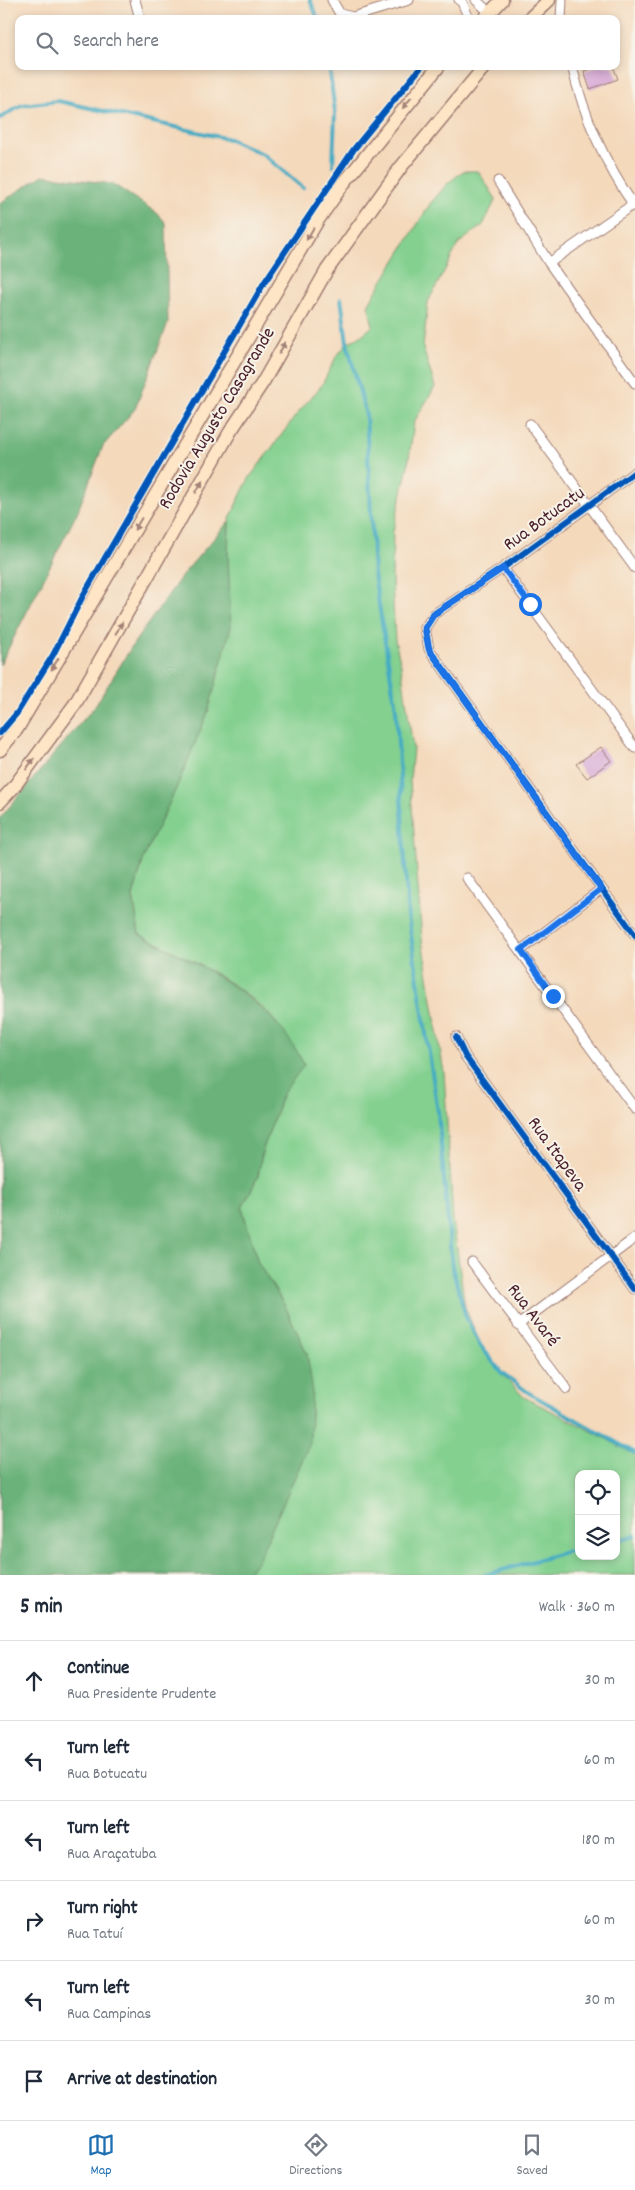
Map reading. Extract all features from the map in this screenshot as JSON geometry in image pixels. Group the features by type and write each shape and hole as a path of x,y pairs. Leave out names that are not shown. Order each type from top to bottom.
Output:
{"main road":[{"path":"488,15 502,0"},
{"path":"533,15 548,0"},
{"path":"0,750 17,729 318,220 349,177 436,70"},
{"name":"Rodovia Augusto Casagrande","path":"0,802 13,788 75,704 230,432 263,382 327,270 401,167 482,70"}],"street":[{"path":"135,0 139,15"},
{"path":"332,0 340,14 344,15"},
{"path":"360,15 409,0"},
{"path":"476,0 486,15"},
{"path":"561,15 562,0"},
{"path":"460,1 467,15"},
{"path":"549,262 634,205 596,142 578,92 573,70"},
{"path":"498,182 549,262 635,382"},
{"path":"530,424 635,568"},
{"name":"Rua Botucatu","path":"601,889 429,649 425,628 434,614 503,568 635,472"},
{"path":"503,568 635,748"},
{"path":"467,878 635,1109"},
{"path":"521,950 601,889 635,935"},
{"name":"Rua Itapeva","path":"456,1037 465,1056 635,1289"},
{"path":"518,1325 635,1238"},
{"name":"Rua Avaré","path":"472,1262 518,1325 568,1388"}],"green space":[{"path":"463,171 478,171 496,199 483,225 459,243 428,302 423,348 435,387 414,422 408,466 393,531 392,581 395,640 401,665 413,748 410,780 422,940 444,1072 453,1220 465,1307 483,1351 524,1397 635,1455 635,1575 245,1575 258,1560 307,1354 285,1306 258,1263 242,1208 258,1176 262,1152 283,1093 304,1064 274,1020 246,994 211,971 139,934 133,896 144,857 208,712 228,554 229,521 250,477 297,414 322,385 336,357 348,342 358,338 373,326 368,305 430,204 447,184"},
{"path":"43,175 113,184 157,213 166,223 168,323 135,409 103,446 77,513 0,665 0,203"},
{"path":"229,521 228,554 231,627 208,712 175,791 144,857 133,896 139,934 187,958 255,1002 274,1020 291,1041 304,1065 283,1093 262,1152 258,1176 242,1208 258,1263 285,1306 307,1354 312,1385 310,1443 258,1560 245,1575 0,1575 0,818 95,706 136,640 184,573"}],"building":[{"path":"615,70 618,79 590,89 584,71"},
{"path":"601,747 611,761 587,778 576,764"}],"waterway":[{"path":"310,0 316,15"},
{"path":"330,70 335,112 333,166"},
{"path":"0,118 22,105 58,101 229,139 263,154 303,188"},
{"path":"341,298 347,343 366,415 374,574 396,709 408,916 438,1112 452,1267 466,1317 480,1345 501,1372 529,1393 635,1453"},
{"path":"620,1540 635,1536"},
{"path":"485,1575 575,1550"}],"cycle path":[{"path":"0,733 17,713 53,655 84,594 264,283 354,149 419,70"},
{"path":"635,472 503,568 434,614 425,628 429,649 635,935"},
{"path":"456,1037 465,1056 635,1289"}],"route":[{"path":"530,604 503,568 434,614 425,628 429,649 601,889 521,950 553,996"}]}
